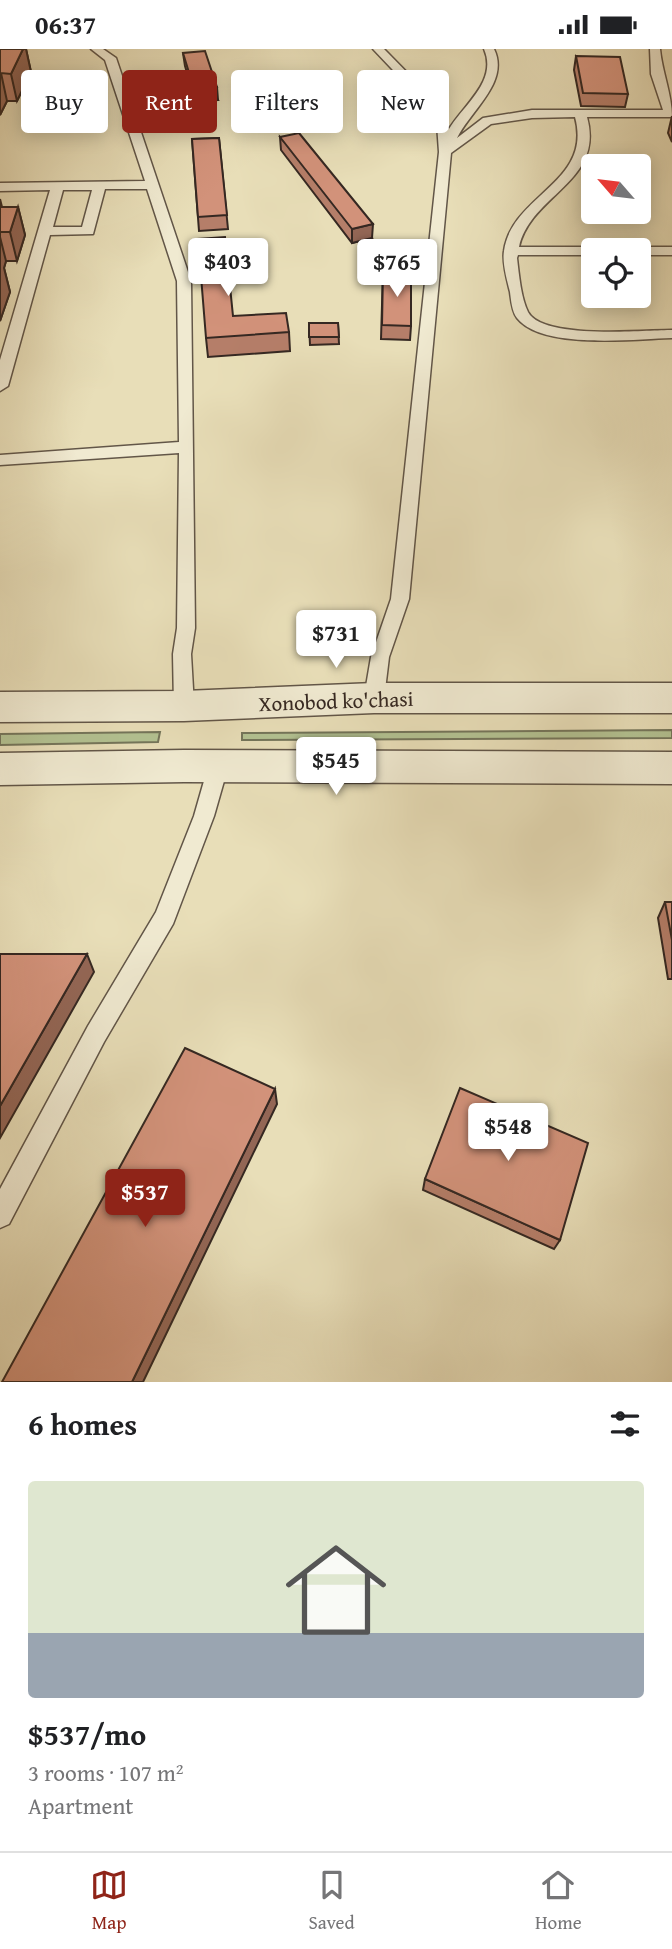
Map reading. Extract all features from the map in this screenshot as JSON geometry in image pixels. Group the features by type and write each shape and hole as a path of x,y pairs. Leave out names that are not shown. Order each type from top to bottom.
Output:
{"street":[{"name":"Xonobod ko'chasi","path":"0,706 184,706 374,698 672,698"},
{"path":"184,706 201,766"},
{"path":"0,769 201,766 672,768"}],"lane":[{"path":"96,49 110,58 184,281 187,447 186,628 182,654 184,706"},
{"path":"374,698 380,657 400,599 445,152 443,124 433,105 378,49"},
{"path":"445,152 454,130 493,77 494,57 489,49"},
{"path":"445,152 487,121 532,114 671,113 657,74 655,49"},
{"path":"580,113 586,138 583,153 544,201 524,220 510,251 522,315 527,324 564,334 672,334"},
{"path":"0,187 151,184"},
{"path":"45,232 88,231 100,185"},
{"path":"0,386 58,186"},
{"path":"510,251 581,251"},
{"path":"651,251 672,251"},
{"path":"0,460 187,447"},
{"path":"0,1215 96,1034 165,917 204,816 201,766"}],"green space":[{"path":"672,730 672,738 242,740 242,733"},
{"path":"160,732 158,742 0,745 0,734"}],"building":[{"path":"0,49 23,49 11,74 0,75"},
{"path":"205,51 211,70 188,70 183,53"},
{"path":"576,56 620,57 628,94 583,93"},
{"path":"299,133 373,224 352,229 280,137"},
{"path":"219,138 227,215 198,217 192,139"},
{"path":"0,207 18,207 10,232 0,232"},
{"path":"225,237 233,316 286,313 289,332 206,338 198,239"},
{"path":"393,241 394,248 366,249 366,242"},
{"path":"383,271 411,272 411,326 382,325"},
{"path":"309,323 338,323 339,337 309,337"},
{"path":"665,902 672,902 672,940"},
{"path":"0,954 87,954 0,1106"},
{"path":"185,1048 275,1089 132,1382 2,1382"},
{"path":"460,1088 588,1143 560,1240 425,1179"}]}
